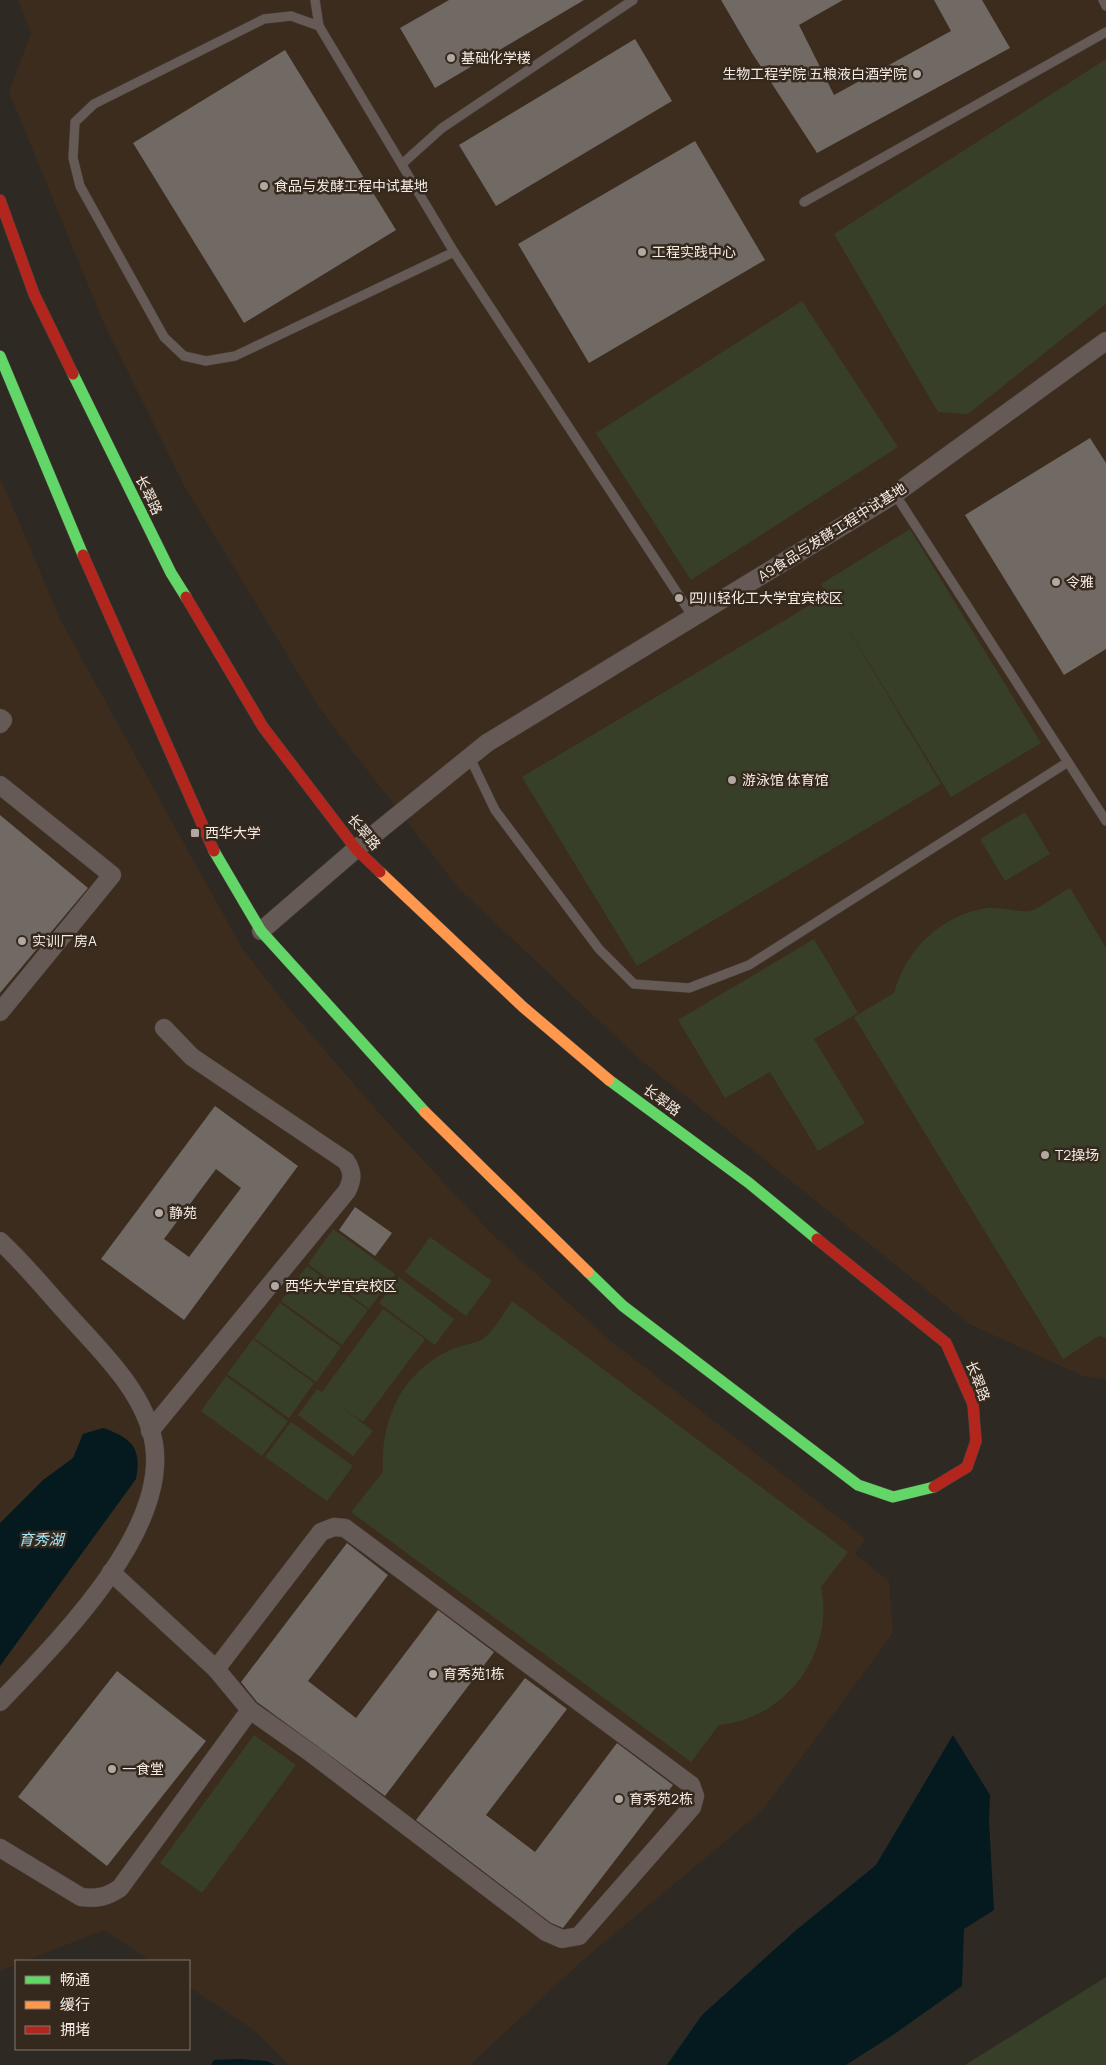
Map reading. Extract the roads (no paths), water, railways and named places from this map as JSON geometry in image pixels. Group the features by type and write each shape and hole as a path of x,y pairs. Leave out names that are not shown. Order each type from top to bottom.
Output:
{"main road":[{"name":"长翠路","path":"0,200 34,294 171,573 263,728 356,849 523,1008 604,1076 749,1182 946,1343 973,1404 976,1441 967,1467 929,1490 892,1496 858,1485 851,1480 623,1306 442,1131 261,931 210,844 111,622 0,356"}],"street":[{"name":"A9食品与发酵工程中试基地","path":"261,931 356,849 487,743 895,494 1106,341"},
{"path":"0,718 3,720 0,724"},
{"path":"0,785 112,874 0,1012"},
{"path":"150,1431 347,1190 352,1180 351,1169 346,1161 192,1057 164,1028"},
{"path":"0,1241 116,1367 137,1398 150,1431 154,1443 155,1467 147,1505 138,1526 111,1572 84,1612 0,1702"},
{"path":"111,1572 216,1669 250,1710 319,1759 546,1932 562,1939 579,1936 692,1807 694,1796 691,1785 345,1528 334,1527 321,1532 216,1669"},
{"path":"0,1848 81,1897 96,1899 111,1894 120,1888 250,1710"}],"lane":[{"path":"315,0 319,26 454,252 693,617"},
{"path":"402,164 442,128 633,0"},
{"path":"1103,0 1106,6"},
{"path":"319,26 292,16 264,19 94,104 75,122 73,158 80,186 164,337 184,356 206,361 235,356 454,252"},
{"path":"804,202 1106,32"},
{"path":"895,494 1106,821"},
{"path":"470,758 495,810 599,949 634,984 689,988 749,965 1068,762"}],"water":[{"name":"育秀湖","path":"103,1428 128,1440 133,1446 137,1459 136,1479 0,1666 0,1523 43,1480 73,1458 83,1434"},
{"path":"953,1735 990,1795 989,1821 994,1910 964,1929 962,1986 893,2035 846,2065 667,2065 702,2015 795,1931 876,1865"},
{"path":"214,2060 267,2061 275,2065 211,2065"}],"place":[{"name":"基础化学楼","path":"451,58"},
{"name":"生物工程学院 五粮液白酒学院","path":"917,74"},
{"name":"食品与发酵工程中试基地","path":"264,186"},
{"name":"工程实践中心","path":"642,252"},
{"name":"令雅","path":"1056,582"},
{"name":"四川轻化工大学宜宾校区","path":"679,598"},
{"name":"游泳馆 体育馆","path":"732,780"},
{"name":"西华大学","path":"195,833"},
{"name":"实训厂房A","path":"22,941"},
{"name":"T2操场","path":"1045,1155"},
{"name":"静苑","path":"159,1213"},
{"name":"西华大学宜宾校区","path":"275,1286"},
{"name":"育秀苑1栋","path":"433,1674"},
{"name":"一食堂","path":"112,1769"},
{"name":"育秀苑2栋","path":"619,1799"}]}
